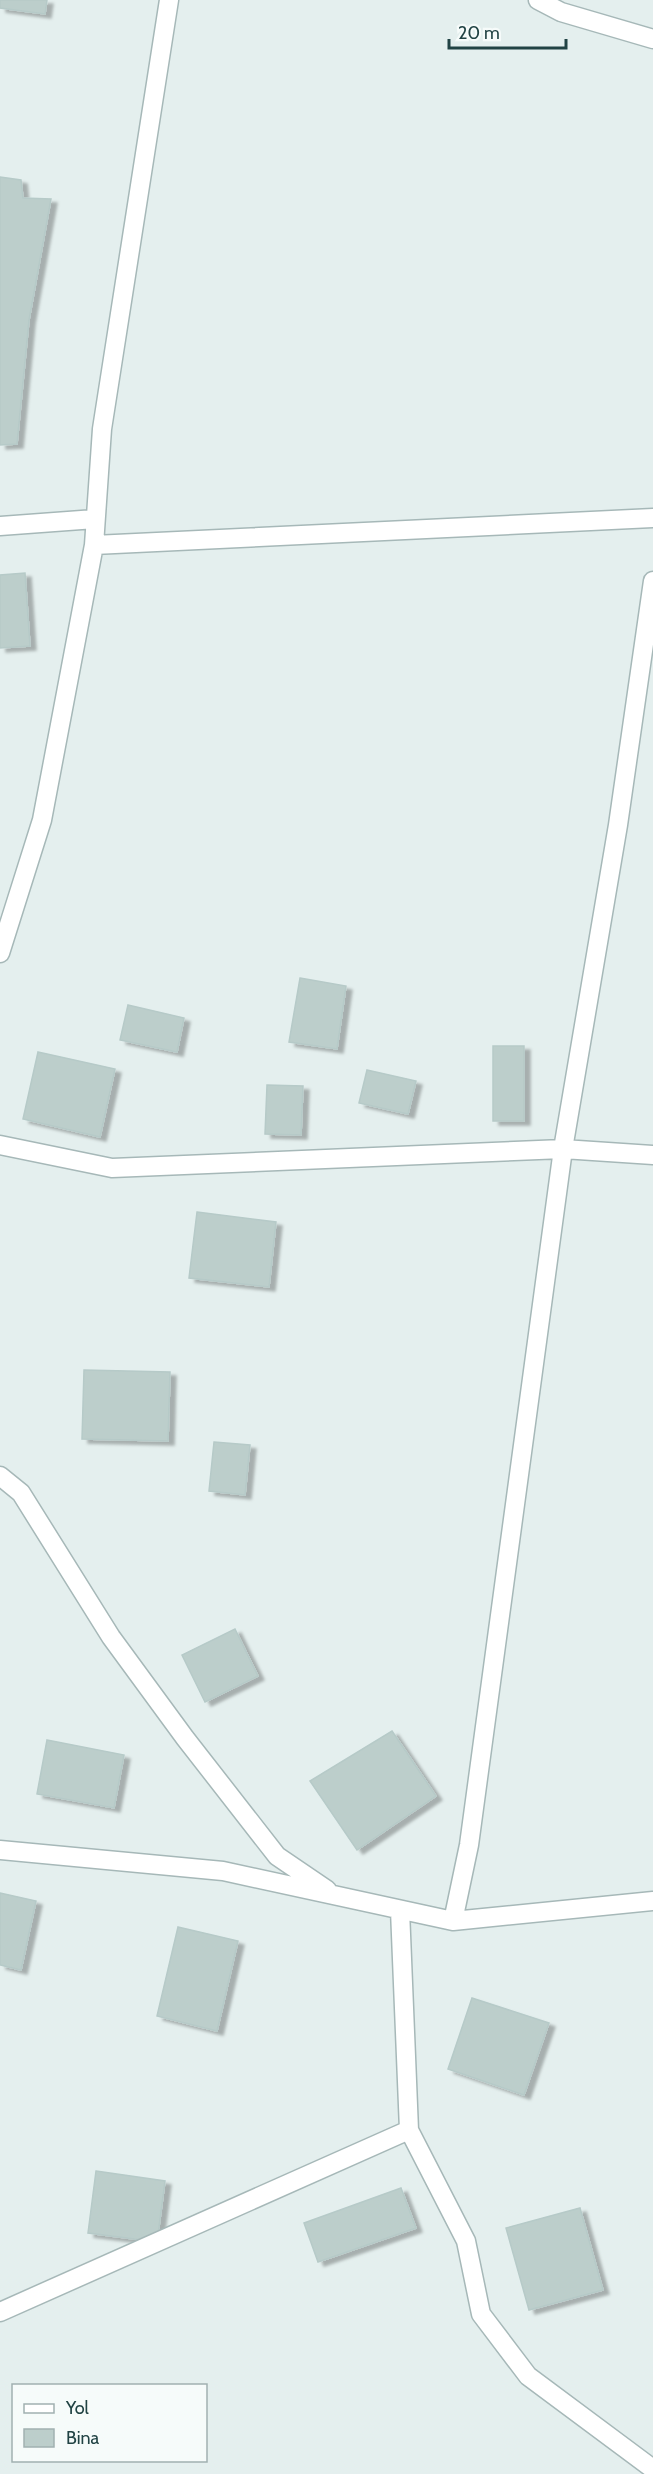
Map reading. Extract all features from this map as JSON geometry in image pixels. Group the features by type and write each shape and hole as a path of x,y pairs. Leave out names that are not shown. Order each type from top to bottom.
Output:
{"street":[{"path":"0,953 42,820 94,545 102,429 169,0"},
{"path":"538,0 561,12 653,39"},
{"path":"94,545 653,518"},
{"path":"0,526 95,519"},
{"path":"453,1922 469,1845 563,1149 618,825 653,581"},
{"path":"0,1146 112,1168 563,1149 653,1155"},
{"path":"0,1476 21,1493 111,1637 185,1738 278,1856 336,1895"},
{"path":"0,1850 223,1871 453,1922 653,1901"},
{"path":"400,1910 409,2130 466,2241 481,2314 528,2376 653,2469"},
{"path":"0,2312 409,2130"}],"building":[{"path":"0,0 47,0 45,14 0,8"},
{"path":"0,177 21,180 23,198 51,199 29,320 17,444 0,445"},
{"path":"25,573 30,646 0,648 0,575"},
{"path":"300,978 346,986 337,1049 289,1042"},
{"path":"128,1005 184,1018 177,1052 120,1040"},
{"path":"493,1046 524,1046 524,1121 493,1121"},
{"path":"38,1052 115,1069 100,1137 23,1119"},
{"path":"367,1070 416,1081 408,1114 359,1103"},
{"path":"267,1085 303,1086 301,1135 265,1134"},
{"path":"197,1212 276,1222 269,1287 189,1278"},
{"path":"84,1370 170,1372 168,1441 82,1439"},
{"path":"214,1442 250,1445 245,1495 209,1491"},
{"path":"235,1629 258,1676 205,1702 182,1655"},
{"path":"392,1731 436,1796 357,1850 310,1781"},
{"path":"47,1740 124,1755 114,1808 37,1794"},
{"path":"0,1893 36,1901 21,1970 0,1965"},
{"path":"178,1927 238,1941 217,2031 157,2016"},
{"path":"472,1998 549,2023 524,2095 448,2069"},
{"path":"96,2171 165,2181 157,2242 88,2233"},
{"path":"401,2188 416,2228 318,2262 304,2223"},
{"path":"580,2208 603,2290 529,2310 506,2228"}]}
